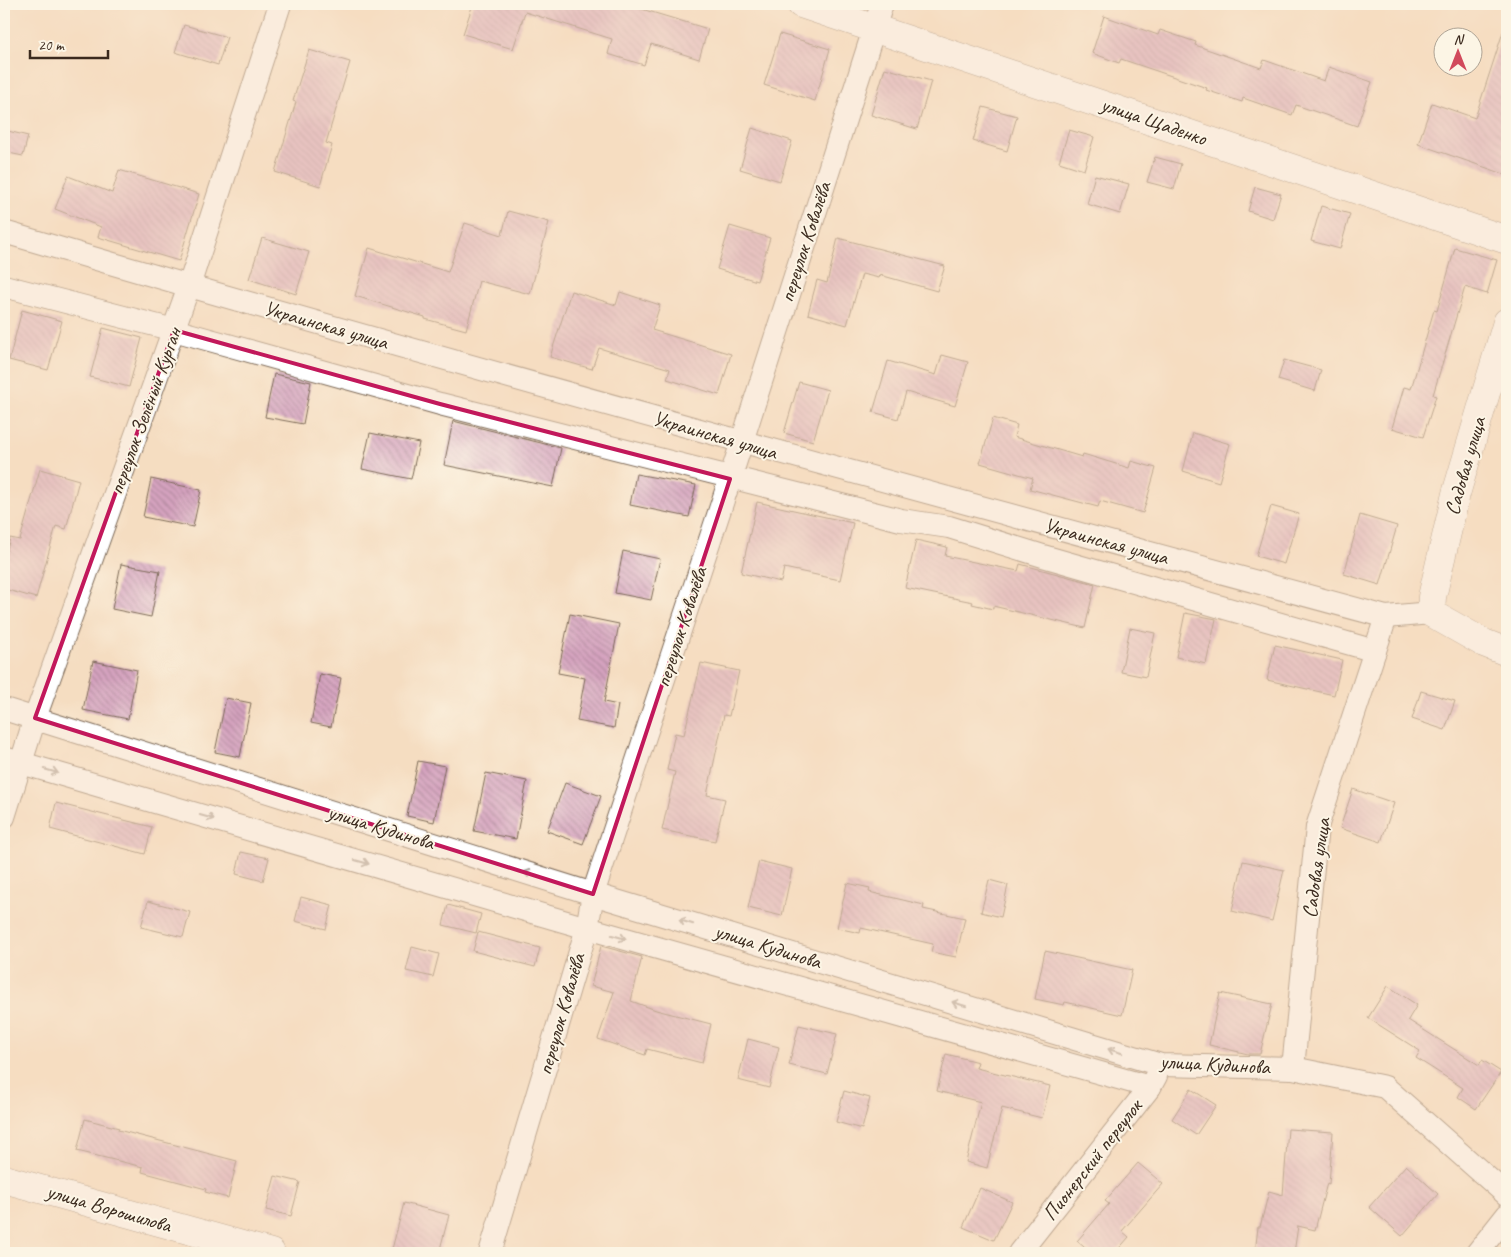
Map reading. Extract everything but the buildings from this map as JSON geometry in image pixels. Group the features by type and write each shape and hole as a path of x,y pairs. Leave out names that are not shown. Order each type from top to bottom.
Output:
{"street":[{"name":"переулок Зелёный Курган","path":"4,817 13,760 36,718 174,330 280,4"},
{"name":"улица Щаденко","path":"800,4 878,15 1507,240"},
{"name":"переулок Ковалёва","path":"490,1253 586,928 593,894 730,478 878,15"},
{"name":"Украинская улица","path":"4,232 741,442 1386,617 1431,613"},
{"name":"Украинская улица","path":"4,286 174,330 440,404 730,478 901,520 950,527 1043,556 1375,651"},
{"name":"Садовая улица","path":"1431,613 1432,597 1454,504 1507,322"},
{"path":"1431,613 1484,643 1507,652"},
{"name":"Садовая улица","path":"1293,1068 1317,827 1386,617"},
{"name":"улица Кудинова","path":"4,709 593,894 1162,1065 1293,1068 1385,1087 1507,1195"},
{"name":"улица Кудинова","path":"13,760 586,928 1150,1087"},
{"name":"Пионерский переулок","path":"1019,1253 1150,1087 1162,1065"},
{"name":"улица Ворошилова","path":"4,1179 271,1253"},
{"path":"1477,1253 1507,1215"}],"highlighted area":[{"path":"174,330 440,404 730,479 593,894 35,718"}]}
